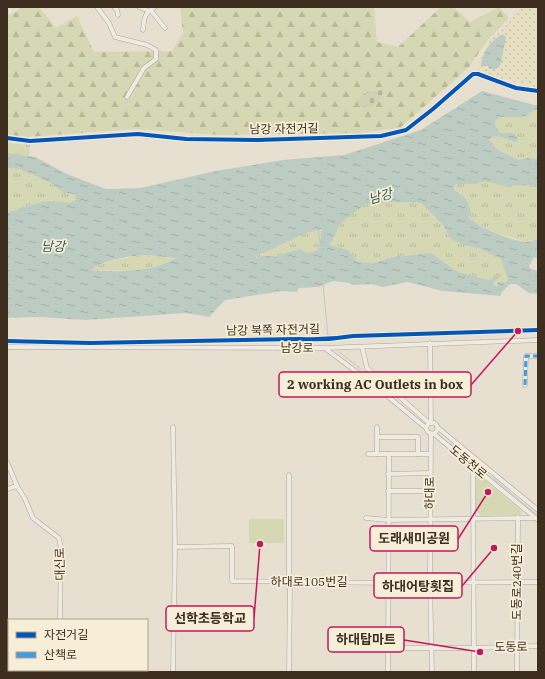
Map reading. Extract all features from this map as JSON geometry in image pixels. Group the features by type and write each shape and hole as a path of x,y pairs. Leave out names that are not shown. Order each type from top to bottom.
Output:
{"street":[{"path":"97,7 109,23 115,37 147,45 156,50 156,59 144,68 127,97"},
{"path":"114,7 117,10 118,16"},
{"path":"139,7 153,13 165,28"},
{"path":"143,30 144,17 148,11 155,7"},
{"name":"남강로","path":"7,346 325,348 538,340"},
{"path":"426,428 430,423 430,343"},
{"path":"325,348 364,377 426,428 427,431 432,434 437,431 438,427 436,424 430,423 370,371 366,366 362,347"},
{"path":"525,385 526,356 538,356"},
{"path":"364,377 362,373 364,370 370,371"},
{"path":"173,427 175,547 173,672"},
{"path":"377,427 377,454"},
{"name":"도동천로","path":"438,427 538,510"},
{"name":"도동천로","path":"432,434 493,482 536,519"},
{"name":"하대로","path":"432,434 430,454 432,672"},
{"path":"377,437 416,437 418,439 418,454"},
{"path":"368,454 430,454"},
{"path":"388,454 388,672"},
{"path":"474,672 473,466 477,460"},
{"path":"7,462 17,486 7,489"},
{"path":"388,474 430,474"},
{"path":"289,475 289,672"},
{"path":"493,482 492,478 497,476"},
{"name":"대신로","path":"17,486 26,499 33,518 59,538 61,548 60,619"},
{"path":"388,491 430,491"},
{"path":"366,518 388,520 518,517 536,519"},
{"name":"도동로240번길","path":"517,672 518,517"},
{"name":"하대로105번길","path":"175,547 232,546 232,581 388,583 538,582"},
{"name":"도동로","path":"364,648 474,648 538,646"}],"shaded area":[{"path":"517,7 538,7 538,88 503,79 478,70 478,63 489,42 510,22"}],"green space":[{"path":"20,7 39,7 56,28 77,16 94,52 172,51 183,33 180,7 374,7 377,42 398,47 441,7 453,7 470,22 499,7 509,18 487,41 469,67 400,128 360,133 221,135 134,129 26,137 7,134 7,12 10,15 17,11"},
{"path":"383,90 384,93 373,106 369,108 358,105 363,95"},
{"path":"534,110 538,110 538,157 535,159 528,158 519,160 496,149 493,143 489,140 494,137 500,136 512,141 497,129 495,122 499,117 524,117"},
{"path":"7,143 30,145 29,156 7,153"},
{"path":"7,168 20,169 49,182 64,193 75,194 76,201 67,203 54,201 45,202 7,213"},
{"path":"484,181 505,186 538,185 538,239 527,242 499,234 467,217 461,193 455,191 454,186 456,184 476,184"},
{"path":"397,202 421,203 443,225 451,239 464,245 481,249 501,259 508,279 498,287 493,285 494,281 458,272 430,253 392,257 373,263 358,262 348,250 330,245 340,224 365,204"},
{"path":"323,229 317,251 307,253 300,249 276,256 262,256 257,258 256,255 268,252 303,234"},
{"path":"148,255 176,258 163,265 133,271 89,270 110,261"},
{"path":"476,472 522,511 521,515 480,516 476,509"},
{"path":"249,519 284,519 284,543 249,543"}],"water":[{"path":"501,35 504,35 506,38 500,66 496,69 489,69 488,66 481,66 483,56 487,48"},
{"name":"남강","path":"482,91 538,105 538,110 534,110 524,117 499,117 495,122 497,129 501,133 513,133 517,137 517,142 499,136 492,137 489,140 493,143 496,149 519,160 528,158 535,159 538,157 538,185 505,186 484,181 476,184 456,184 454,186 455,191 466,199 471,212 468,217 473,221 495,233 511,239 527,242 538,239 538,259 534,257 529,266 531,269 538,271 538,294 529,293 516,284 510,284 501,293 501,296 443,291 407,282 383,287 372,284 353,285 333,281 318,287 299,288 297,292 282,291 225,300 209,317 186,313 85,320 40,317 7,318 7,213 40,203 51,201 67,203 76,200 75,194 64,193 49,182 20,169 7,168 7,153 35,157 67,174 106,189 140,188 216,171 283,160 344,155 421,130","holes":["397,202 421,203 443,225 451,239 464,245 481,249 501,259 508,280 505,282 498,282 497,287 493,285 494,281 499,278 498,274 489,280 458,272 431,253 392,257 373,263 358,262 348,250 330,245 340,224 365,204","322,229 317,251 307,253 300,249 276,256 262,256 256,258 256,255 267,252 303,234","148,255 176,258 166,263 145,269 123,271 90,270 103,263 126,257"]}],"waterway":[{"path":"318,229 320,244"},
{"path":"323,285 328,336"},
{"path":"339,352 361,369"},
{"path":"365,372 390,393"},
{"path":"451,444 472,462"},
{"path":"477,466 490,477"},
{"path":"494,479 537,515"}],"marked path":[{"path":"525,385 526,356 538,356"}],"cycle path":[{"name":"남강 자전거길","path":"7,138 30,141 138,134 186,139 258,140 381,136 406,130 433,109 473,74 478,74 516,88 538,91"},
{"name":"남강 북쪽 자전거길","path":"7,341 90,343 333,339 353,336 538,330"}],"place":[{"name":"2 working AC Outlets in box","path":"518,331"},
{"name":"도래새미공원","path":"488,492"},
{"name":"선학초등학교","path":"260,544"},
{"name":"하대어탕횟집","path":"494,548"},
{"name":"하대탑마트","path":"480,652"}]}
